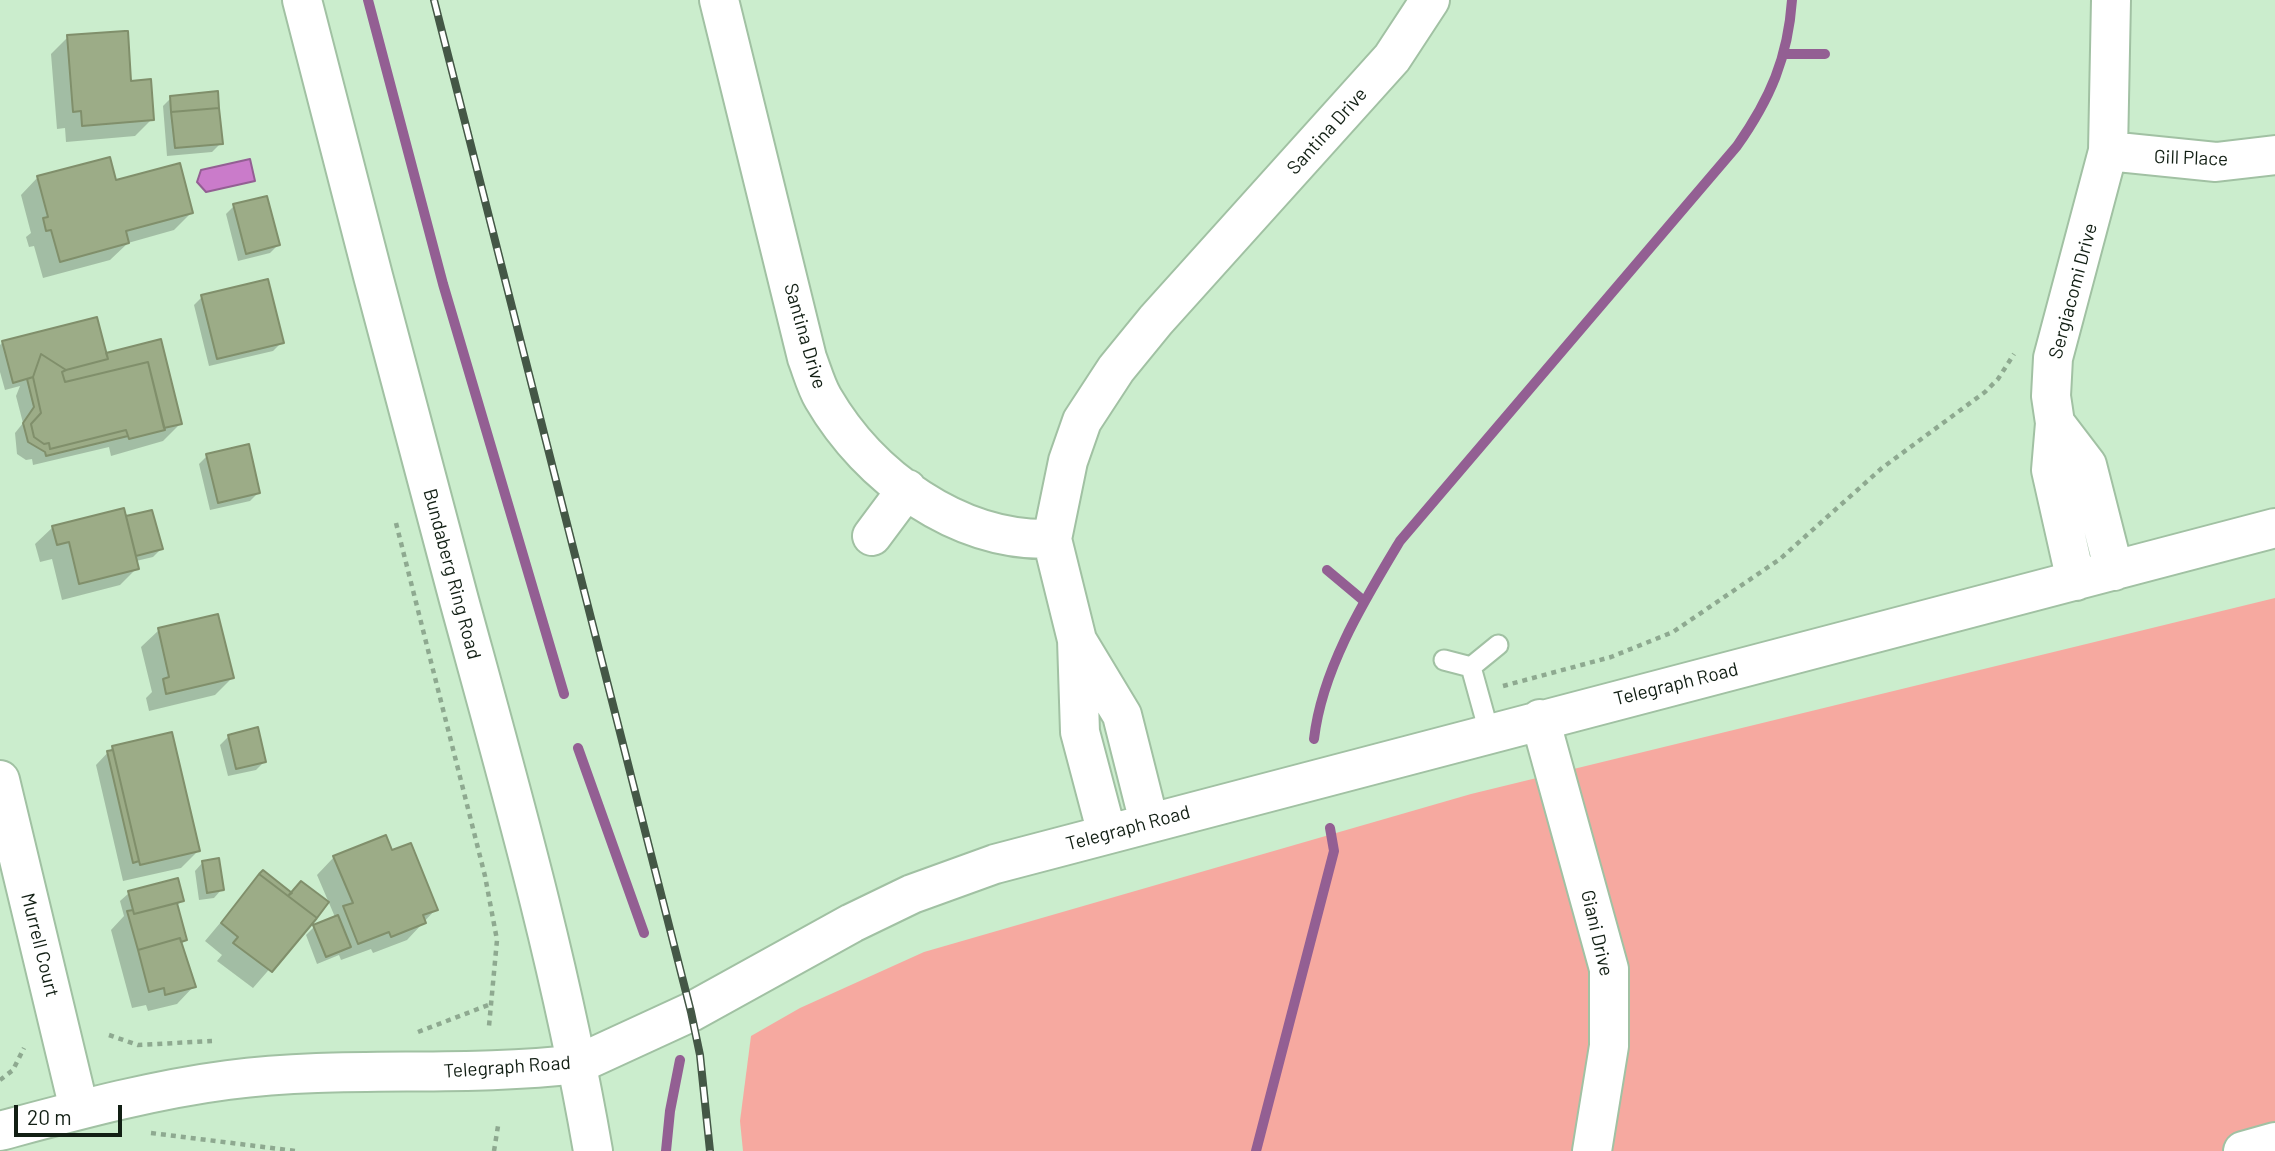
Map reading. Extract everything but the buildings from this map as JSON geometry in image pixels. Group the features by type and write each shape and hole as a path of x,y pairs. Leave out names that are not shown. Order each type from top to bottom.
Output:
{"street":[{"name":"Bundaberg Ring Road","path":"302,0 385,326 523,838 578,1064 593,1151"},
{"name":"Santina Drive","path":"719,0 807,358 822,397 850,436 884,472 939,511 995,535 1026,540 1052,539"},
{"name":"Santina Drive","path":"1107,834 1080,732 1077,640 1052,539 1068,461 1082,421 1116,369 1392,58 1430,0"},
{"name":"Sergiacomi Drive","path":"2076,580 2051,470 2054,423 2051,396 2053,358 2108,151 2111,0"},
{"name":"Gill Place","path":"2108,151 2216,162 2275,155"},
{"path":"2054,423 2087,465 2114,571"},
{"path":"872,536 907,489"},
{"name":"Telegraph Road","path":"0,1131 79,1109 228,1080 298,1074 506,1071 578,1064 691,1012 852,923 912,894 995,864 1489,732 2275,528"},
{"name":"Santina Drive","path":"1077,640 1122,715 1149,822"},
{"name":"Giani Drive","path":"1540,719 1609,969 1609,1046 1592,1151"},
{"name":"Murrell Court","path":"0,780 79,1109"},
{"path":"2243,1151 2275,1142"}],"lane":[{"path":"1471,667 1498,645"},
{"path":"1444,660 1471,667"},
{"path":"1471,667 1489,732"}],"path":[{"path":"1478,693 1611,657 1673,632 1780,559 1882,468 1985,392 1998,379 2016,351"},
{"path":"393,512 497,940 489,1026"},
{"path":"0,1080 13,1070 25,1043 34,1044"},
{"path":"494,1151 498,1126"},
{"path":"139,1130 171,1137 296,1151"}],"shaded area":[{"path":"250,159 255,181 206,192 197,182 201,170"},
{"path":"2275,598 2275,1151 743,1151 740,1121 751,1036 800,1008 924,952 1471,794"}],"waterway":[{"path":"368,0 443,284 564,694"},
{"path":"1314,739 1335,661 1346,636 1400,541 1737,146 1759,112 1782,59 1792,0"},
{"path":"1784,54 1825,54"},
{"path":"1327,570 1364,601"},
{"path":"578,748 644,933"},
{"path":"1256,1151 1334,851 1330,828"},
{"path":"666,1151 670,1111 680,1060"}],"railway":[{"path":"434,0 691,1012 700,1055 710,1151"}]}
